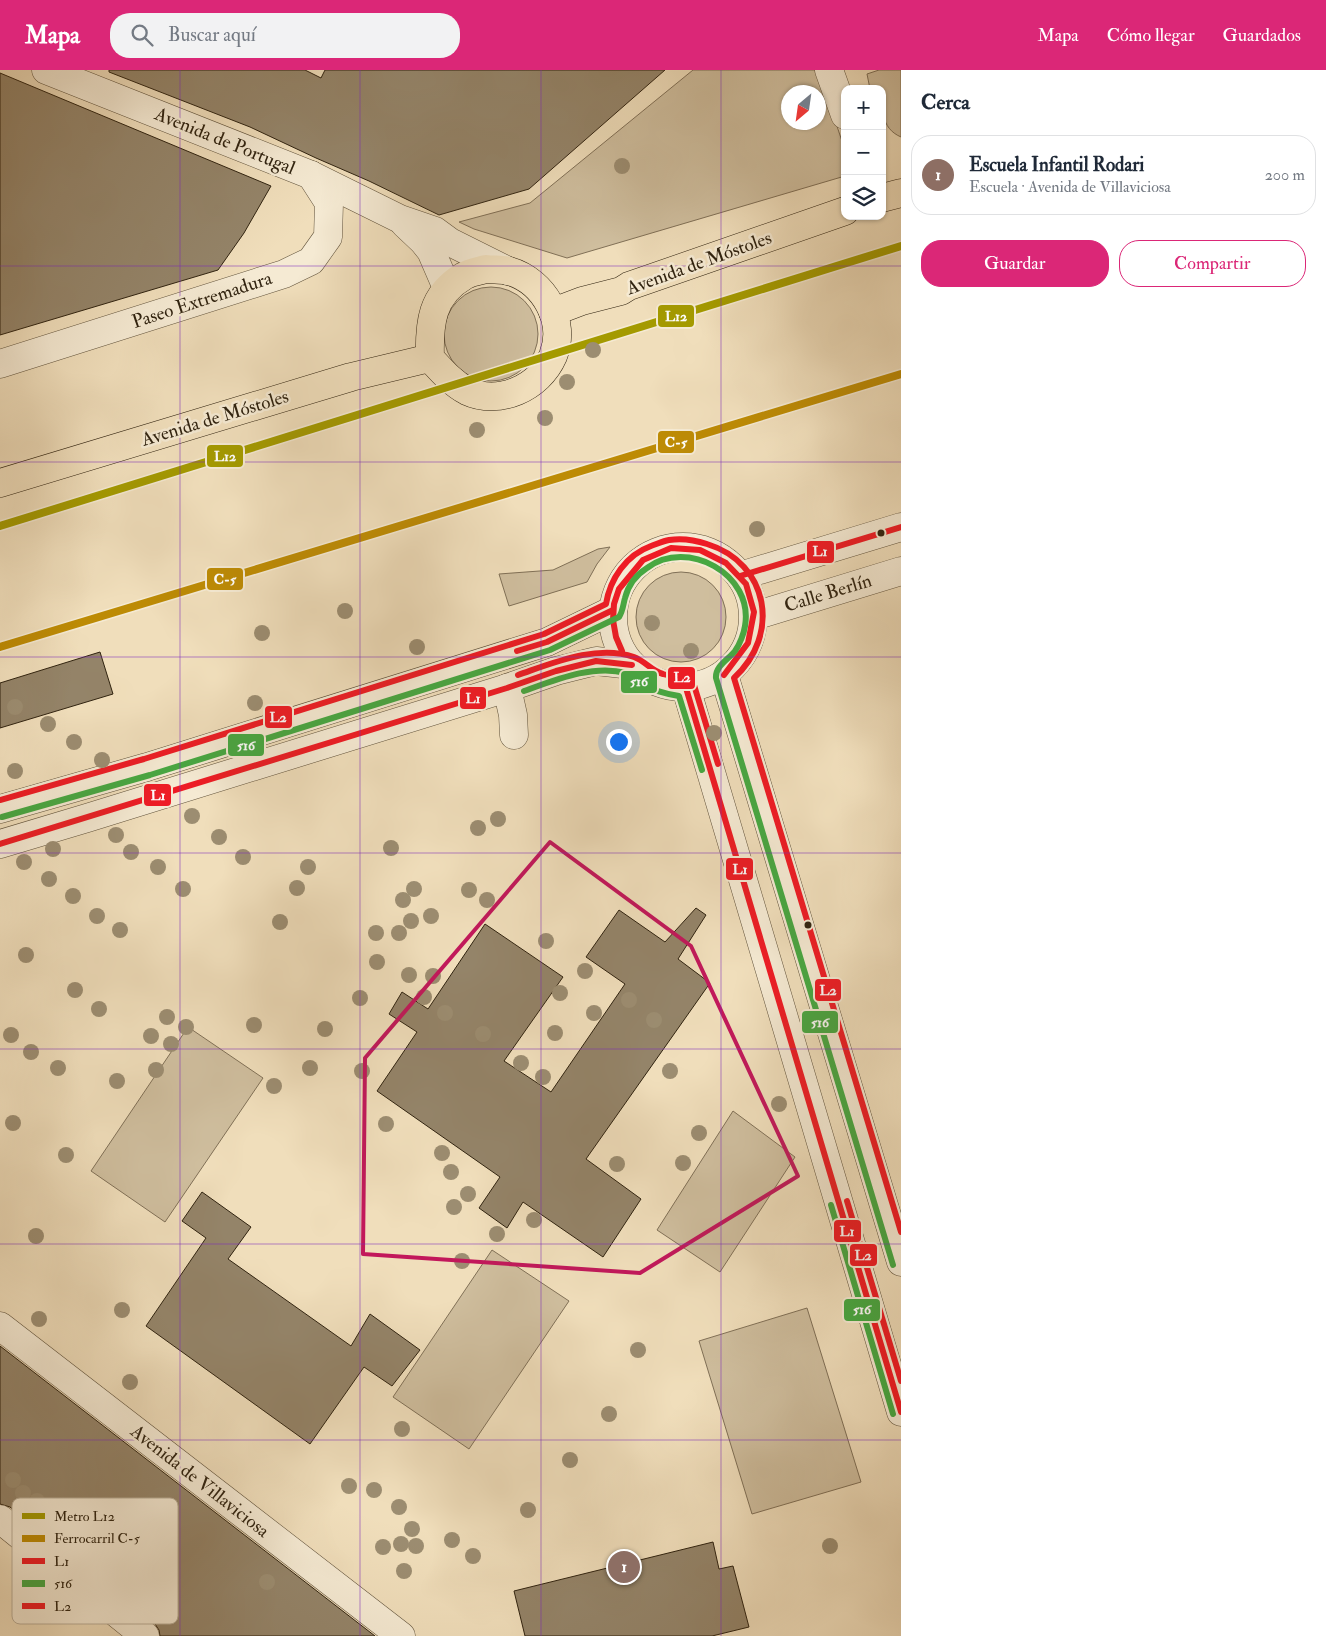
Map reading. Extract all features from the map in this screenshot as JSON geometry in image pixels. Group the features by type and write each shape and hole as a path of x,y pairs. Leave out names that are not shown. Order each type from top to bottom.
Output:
{"main road":[{"path":"886,197 901,193"},
{"name":"Avenida de Móstoles","path":"553,312 582,301 621,291 629,286 841,212"},
{"path":"486,269 508,271 529,280 545,295 553,312 557,335 553,355 543,372 528,386 509,394 489,396 467,391 449,378 430,358 430,336 434,310 447,288 465,275 486,269"},
{"name":"Avenida de Móstoles","path":"0,483 351,377 430,358"}],"street":[{"name":"Avenida de Portugal","path":"46,70 311,175 400,219 435,231 450,242 508,271"},
{"path":"829,70 841,104"},
{"name":"Paseo Extremadura","path":"0,364 274,277 310,261 328,237 329,203 311,175"},
{"name":"Avenida de Portugal","path":"400,219 431,251 447,288"},
{"path":"740,576 901,527"},
{"path":"693,547 712,553 728,562 740,576 748,588 754,616 752,633 747,649 736,664 724,675 706,684 686,688 666,685 648,678 632,665 620,649 614,630 613,610 618,591 627,575 640,561 656,552 674,548 693,547"},
{"name":"Calle Berlín","path":"754,616 901,571"},
{"path":"0,809 147,767 547,642 613,610"},
{"path":"0,844 556,671 596,662 632,665"},
{"path":"724,675 901,1262"},
{"path":"506,688 513,715 514,735"},
{"path":"686,688 901,1412"},
{"name":"Avenida de Villaviciosa","path":"0,1326 401,1636"},
{"path":"0,1519 12,1529"},
{"path":"130,1624 145,1636"}],"highlighted area":[{"path":"550,842 691,946 798,1176 640,1273 363,1254 365,1058"}],"shaded area":[{"path":"693,70 818,70 823,85 781,85 781,130 826,130 826,94 841,138 841,177 567,258 474,229 459,222 530,203"},
{"path":"879,70 901,70 901,137 894,133 886,123 886,85 869,85 867,74"},
{"path":"491,287 509,291 524,301 534,316 538,334 534,352 524,367 509,377 491,381 473,377 458,367 448,352 444,334 448,316 458,301 473,291"},
{"path":"610,547 597,564 587,582 509,606 499,574 553,570 598,549"},
{"path":"672,572 690,572 706,579 719,592 726,608 726,626 719,642 706,655 690,662 672,662 656,655 643,642 636,626 636,608 643,592 656,579"},
{"path":"188,1027 263,1078 165,1222 91,1171"},
{"path":"733,1111 795,1157 720,1272 657,1230"},
{"path":"492,1250 569,1301 469,1449 393,1397"},
{"path":"807,1308 861,1482 752,1514 699,1341"}],"building":[{"path":"109,70 305,70 321,78 325,70 665,70 529,189 439,215 250,127 109,72"},
{"path":"0,73 271,186 244,233 218,270 0,335"},
{"path":"100,652 113,694 0,728 0,683"},
{"path":"696,908 706,915 678,959 710,983 586,1159 641,1199 603,1257 523,1202 507,1228 479,1208 500,1177 377,1091 417,1032 389,1014 402,992 428,1009 485,924 563,977 504,1061 551,1092 625,984 586,957 619,910 665,942"},
{"path":"202,1192 251,1227 228,1259 351,1346 370,1314 420,1350 392,1386 364,1367 310,1444 146,1326 206,1238 182,1221"},
{"path":"0,1346 375,1636 160,1636 155,1624 178,1624 178,1498 12,1498 12,1509 0,1504"},
{"path":"713,1542 719,1569 733,1566 749,1627 712,1636 525,1636 514,1591"}],"metro line":[{"name":"L12","path":"0,526 901,246"}],"rail line":[{"name":"C-5","path":"0,647 901,374"}],"transit line":[{"name":"L1","path":"740,576 901,527"},
{"name":"L2","path":"0,800 144,759 544,634 606,604 615,577 627,562 642,550 662,542 678,539 693,540 728,553 744,567 755,583 761,602 762,622 758,642 749,661 734,678 901,1232"},
{"name":"L1","path":"622,651 616,637 613,620 614,604 619,589 643,560 671,548 700,550 726,563 746,584 754,612 748,643 724,675"},
{"name":"516","path":"2,817 150,775 550,650 619,617 628,589 639,574 647,568 663,560 680,557 698,559 714,566 728,577 739,591 745,607 745,626 742,638 735,651 720,666 716,678 893,1265"},
{"name":"L1","path":"517,651 547,642 613,610"},
{"name":"L2","path":"518,675 575,657 605,653 634,657 659,673 688,680 694,685 718,764"},
{"name":"L1","path":"0,844 507,688 556,671 596,661 632,665"},
{"name":"516","path":"524,691 574,674 600,670 626,673 655,690 679,696 702,770"},
{"name":"L1","path":"686,688 901,1412"},
{"name":"L2","path":"847,1201 901,1381"},
{"name":"516","path":"831,1205 893,1414"}],"place":[{"name":"Escuela Infantil Rodari","path":"624,1567"}]}
